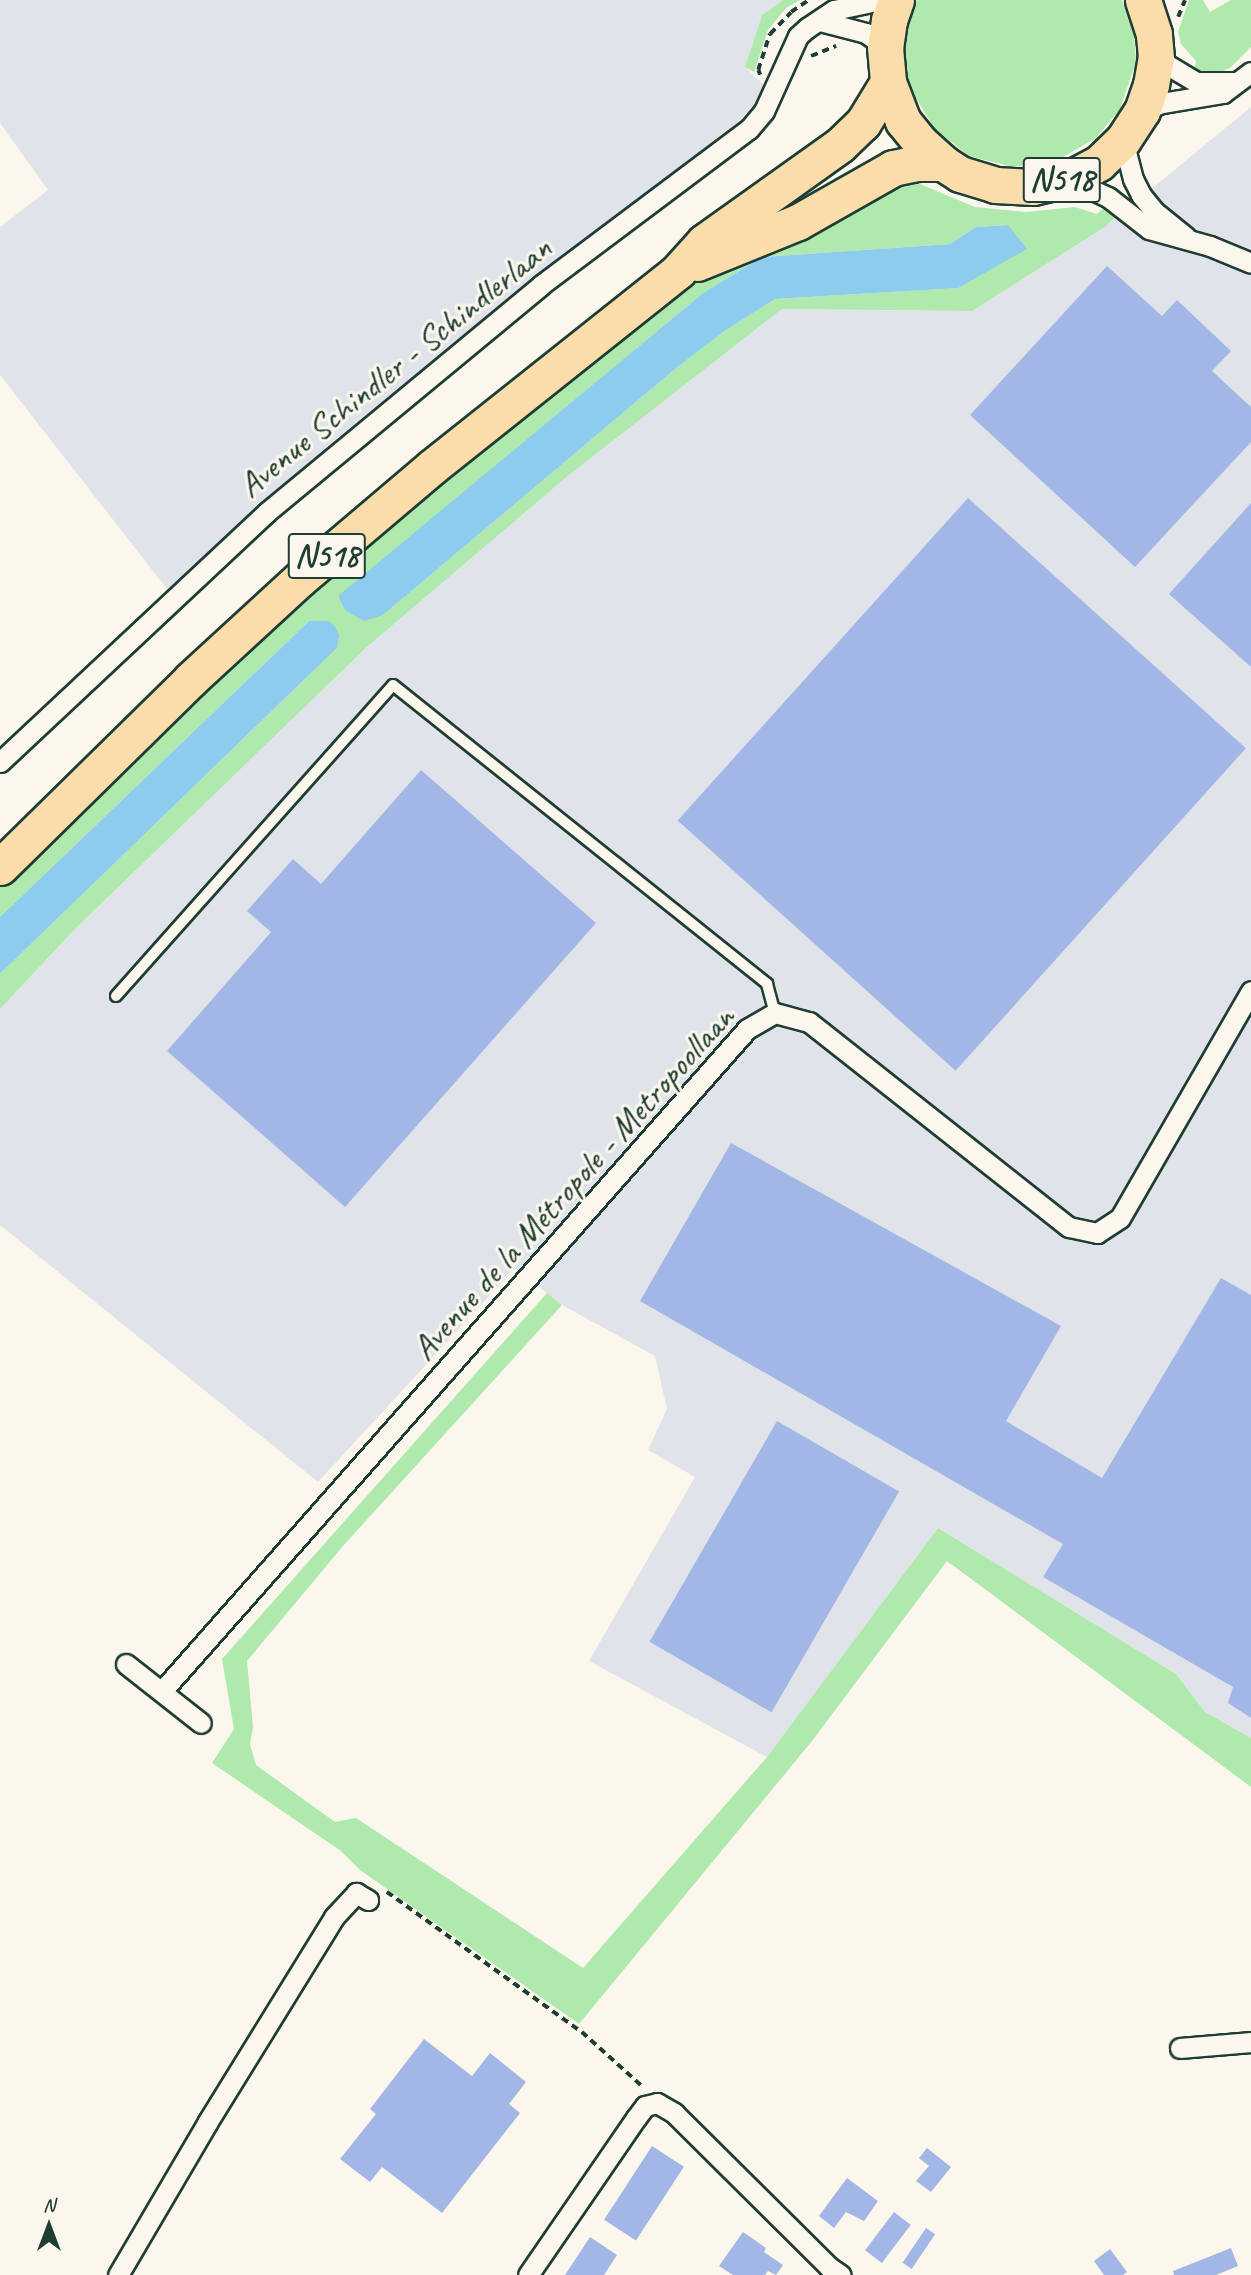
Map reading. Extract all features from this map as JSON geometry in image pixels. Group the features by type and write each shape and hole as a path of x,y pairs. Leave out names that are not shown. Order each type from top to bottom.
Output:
{"highway":[{"name":"N518","path":"896,0 888,20 885,47 888,82 903,121 943,163 960,174 995,185 1032,187 1069,179 1098,163 1123,140 1142,111 1152,86 1156,58 1156,11"},
{"name":"N518","path":"0,867 190,680 300,579 432,467 678,271 704,242 840,145 863,123 888,82"},
{"name":"N518","path":"678,271 798,222 893,168 916,163 943,163"}],"street":[{"name":"Avenue Schindler - Schindlerlaan","path":"0,762 267,512 541,285 749,128 764,111 798,36 834,10 881,0"},
{"path":"820,21 866,33 885,47"},
{"path":"1156,58 1196,82 1244,77"},
{"path":"1142,111 1162,103 1223,93 1244,77"},
{"path":"1123,140 1133,179 1141,195 1154,211 1186,238"},
{"path":"1069,179 1108,197 1149,229 1167,236 1186,238 1251,262"},
{"name":"Avenue de la Métropole - Metropoollaan","path":"162,1691 747,1029 775,1013 809,1023 1069,1227 1097,1233 1120,1218 1251,991"},
{"path":"126,1664 201,1723"},
{"path":"118,2275 206,2123 327,1928 362,1897"},
{"path":"1180,2048 1251,2042"},
{"path":"528,2275 645,2106 657,2103 674,2113 831,2272"}],"lane":[{"path":"116,996 393,685 767,984 775,1013"}],"path":[{"path":"1156,11 1185,0"},
{"path":"362,1897 366,1880 419,1912 582,2032 657,2103"}],"shaded area":[{"path":"0,0 783,0 762,15 745,67 763,84 757,101 739,121 547,269 337,438 167,589 0,375 0,227 48,190 0,123"},
{"path":"1251,107 1251,1738 1205,1712 1176,1674 938,1528 767,1757 589,1661 695,1477 648,1450 667,1409 655,1356 562,1305 515,1268 318,1482 0,1225 0,1009 76,928 368,646 569,475 782,309 972,311 1105,227"}],"green space":[{"path":"783,0 800,0 786,8 768,30 754,72 745,67 762,15"},
{"path":"917,0 1122,0 1134,35 1136,62 1120,109 1096,138 1056,161 1013,167 969,156 934,128 909,86 905,71 904,39 908,17"},
{"path":"1189,0 1203,0 1210,12 1231,0 1251,0 1251,47 1230,68 1215,74 1194,73 1196,61 1181,44 1178,32"},
{"path":"920,184 975,207 1026,212 1075,207 1097,214 1106,205 1117,216 1105,227 972,311 782,309 569,475 368,646 76,928 0,1009 0,974 337,648 309,621 0,917 0,887 198,691 439,476 683,283 898,185","holes":["1008,225 957,288 775,299 726,330 675,369 383,615 338,597 703,293 762,257 950,244 976,227"]},
{"path":"547,1293 562,1305 343,1546 247,1661 253,1727 250,1744 256,1765 335,1822 356,1818 583,1968 767,1757 938,1528 1176,1674 1205,1712 1251,1738 1251,1787 947,1561 812,1741 579,2024 360,1870 341,1851 212,1763 234,1729 222,1659"}],"water":[{"path":"1008,225 1027,249 958,288 775,299 726,330 675,369 383,615 364,621 345,610 338,596 703,293 762,257 950,244 976,227"},
{"path":"309,621 328,621 334,625 339,635 337,648 0,974 0,917"}],"building":[{"path":"1107,266 1162,316 1177,300 1231,351 1212,371 1251,407 1251,442 1135,567 970,415"},
{"path":"968,498 1246,748 956,1071 678,821"},
{"path":"1251,503 1251,667 1169,594"},
{"path":"421,770 596,923 345,1207 167,1051 271,932 247,911 293,859 321,884"},
{"path":"731,1143 1061,1326 1006,1421 1102,1478 1221,1278 1251,1295 1251,1718 1228,1703 1233,1687 1043,1577 1063,1544 640,1301"},
{"path":"777,1421 899,1492 772,1712 650,1642"},
{"path":"424,2039 472,2076 490,2053 526,2082 509,2104 520,2113 442,2213 382,2167 370,2182 340,2159 376,2114 370,2109"},
{"path":"652,2146 684,2167 636,2240 604,2220"},
{"path":"927,2148 951,2167 931,2192 916,2181 929,2166 919,2158"},
{"path":"847,2178 878,2201 864,2221 846,2212 834,2228 819,2216"},
{"path":"894,2212 911,2225 882,2263 865,2250"},
{"path":"926,2228 935,2234 912,2269 903,2263"},
{"path":"743,2232 766,2248 764,2252 783,2265 776,2275 768,2271 765,2275 733,2275 719,2266"},
{"path":"590,2237 617,2255 604,2275 565,2275"},
{"path":"1231,2248 1238,2266 1216,2275 1174,2275 1173,2271"},
{"path":"1110,2249 1127,2272 1123,2275 1104,2275 1094,2261"}]}
